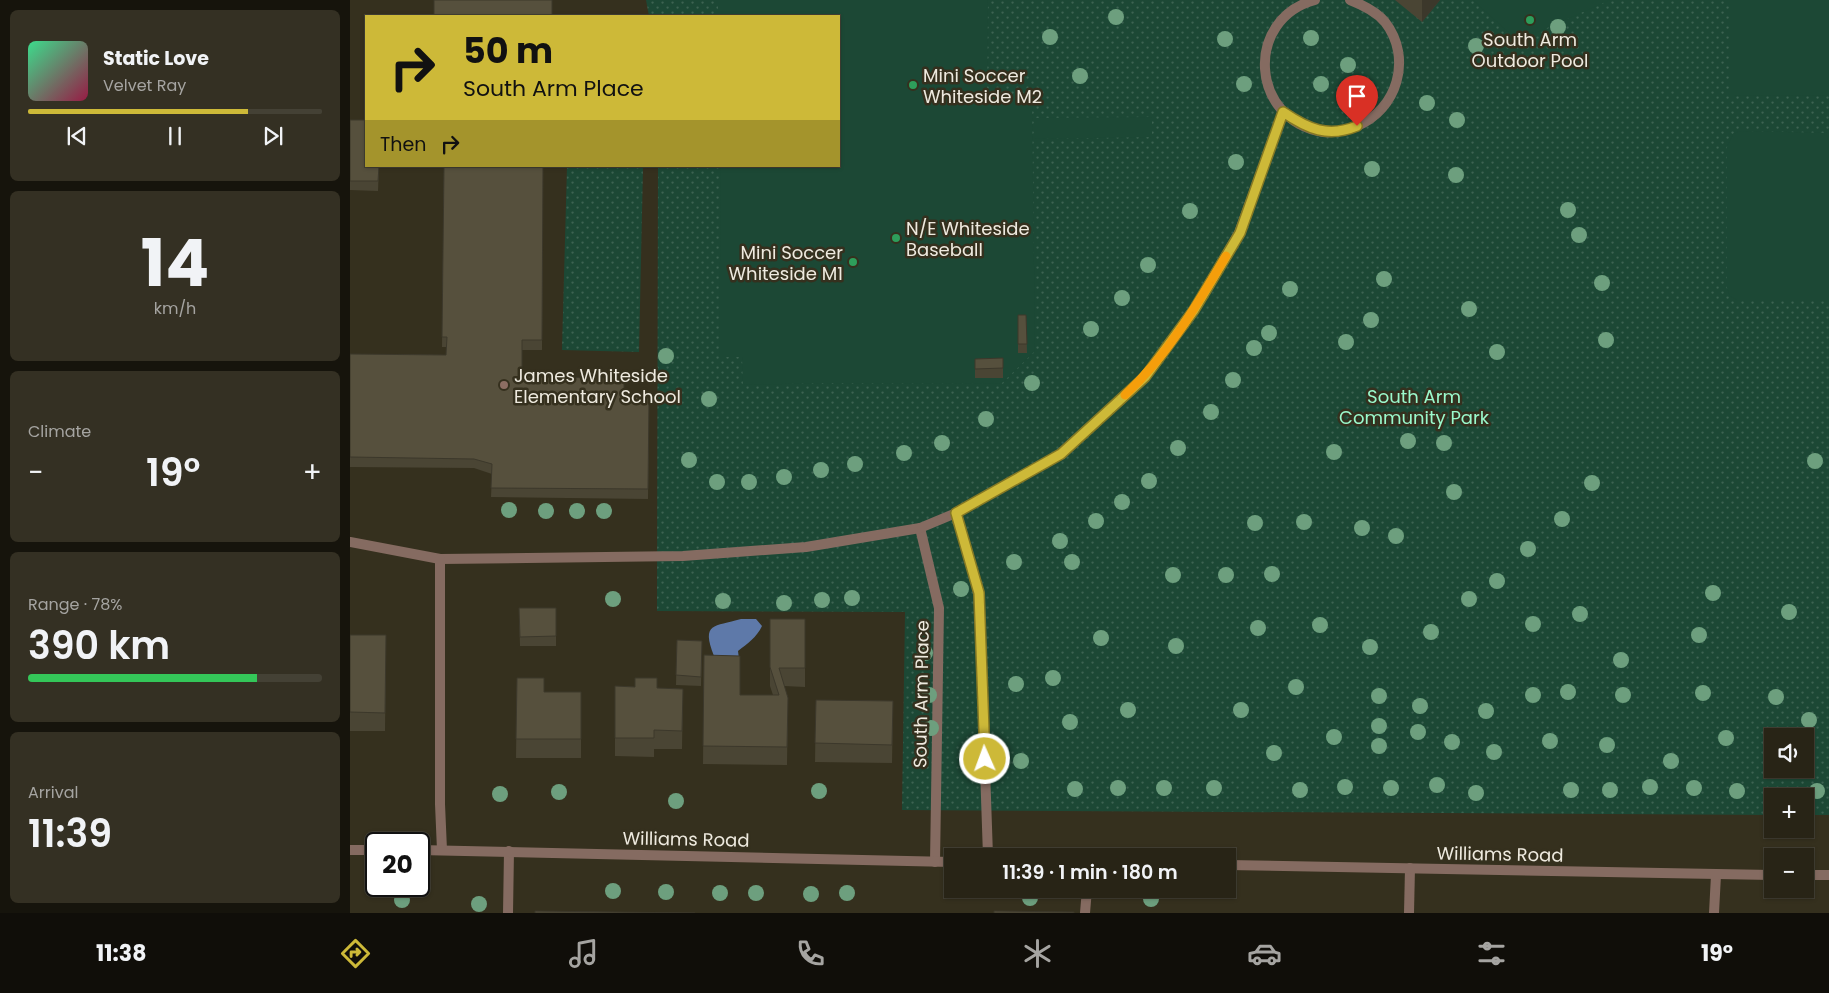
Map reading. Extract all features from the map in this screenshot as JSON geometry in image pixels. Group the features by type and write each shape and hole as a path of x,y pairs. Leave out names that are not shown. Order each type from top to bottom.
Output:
{"street":[{"path":"1315,0 1304,3 1286,15 1272,32 1265,53 1264,74 1271,94 1283,112 1302,125 1324,132 1347,130 1368,122 1385,107 1396,87 1400,64 1396,42 1385,22 1368,7 1350,0"},
{"path":"350,542 440,559 683,556 806,547 920,528 956,513 1061,454 1145,377 1194,310 1240,233 1283,112"},
{"path":"956,513 979,593 988,848"},
{"name":"South Arm Place","path":"920,528 939,608 935,862"},
{"path":"440,559 440,804 442,850"},
{"path":"350,850 365,850"},
{"name":"Williams Road","path":"430,850 944,862"},
{"path":"508,913 509,852"},
{"name":"Williams Road","path":"1236,865 1764,875"},
{"path":"1409,913 1410,868"},
{"path":"1714,913 1716,874"},
{"path":"1814,875 1829,875"},
{"path":"1086,898 1086,913"}],"green space":[{"name":"South Arm Community Park","path":"646,0 1829,0 1829,815 1814,815 1814,788 1764,788 1764,815 902,810 905,612 657,611 658,167 840,167 840,15 649,15"},
{"name":"N/E Whiteside Baseball","path":"718,0 988,0 987,99 1032,95 1035,351 1001,384 826,383 743,385 742,357 719,357 721,167 840,167 840,15 718,15"},
{"name":"South Arm Outdoor Pool","path":"1473,0 1610,0 1518,41"},
{"path":"1731,0 1829,0 1829,96 1731,95"},
{"path":"1152,117 1152,137 1035,139 1035,118"},
{"path":"1740,131 1829,133 1829,300 1737,300 1730,296 1727,288 1727,147 1733,134"},
{"path":"567,167 643,167 639,352 562,350"}],"water":[{"path":"741,619 756,619 762,626 755,637 738,651 739,659 714,656 709,637 712,628"}],"building":[{"path":"434,0 552,0 552,15 434,15"},
{"path":"350,120 365,120 365,167 379,167 378,181 350,181"},
{"path":"444,167 543,167 542,340 522,340 522,377 624,378 624,397 649,398 648,489 491,488 492,464 474,459 350,457 350,354 446,355 447,337 442,337"},
{"path":"1018,315 1026,315 1027,344 1018,344"},
{"path":"1003,358 1003,368 975,369 975,359"},
{"path":"519,608 556,608 556,636 520,637"},
{"path":"770,619 805,619 805,668 779,668 788,698 787,747 703,746 704,655 740,656 740,695 779,695 770,667"},
{"path":"350,635 386,635 385,713 350,712"},
{"path":"677,640 702,641 701,677 676,675"},
{"path":"517,678 544,678 544,692 581,692 581,739 516,739"},
{"path":"635,678 657,678 657,688 683,689 682,731 654,730 654,738 615,738 615,686 635,687"},
{"path":"816,700 893,701 892,745 815,743"},
{"path":"535,911 695,913 535,913"},
{"path":"994,911 1074,912 1074,913 994,913"}],"slow traffic":[{"path":"1125,395 1145,377 1194,310 1226,256"}],"place":[{"name":"South Arm Outdoor Pool","path":"1530,20"},
{"name":"Mini Soccer Whiteside M2","path":"913,85"},
{"name":"N/E Whiteside Baseball","path":"896,238"},
{"name":"Mini Soccer Whiteside M1","path":"853,262"},
{"name":"James Whiteside Elementary School","path":"504,385"}],"route":[{"path":"985,759 979,593 956,513 1061,454 1145,377 1194,310 1240,233 1283,112 1302,125 1324,132 1347,130 1357,126"}]}
